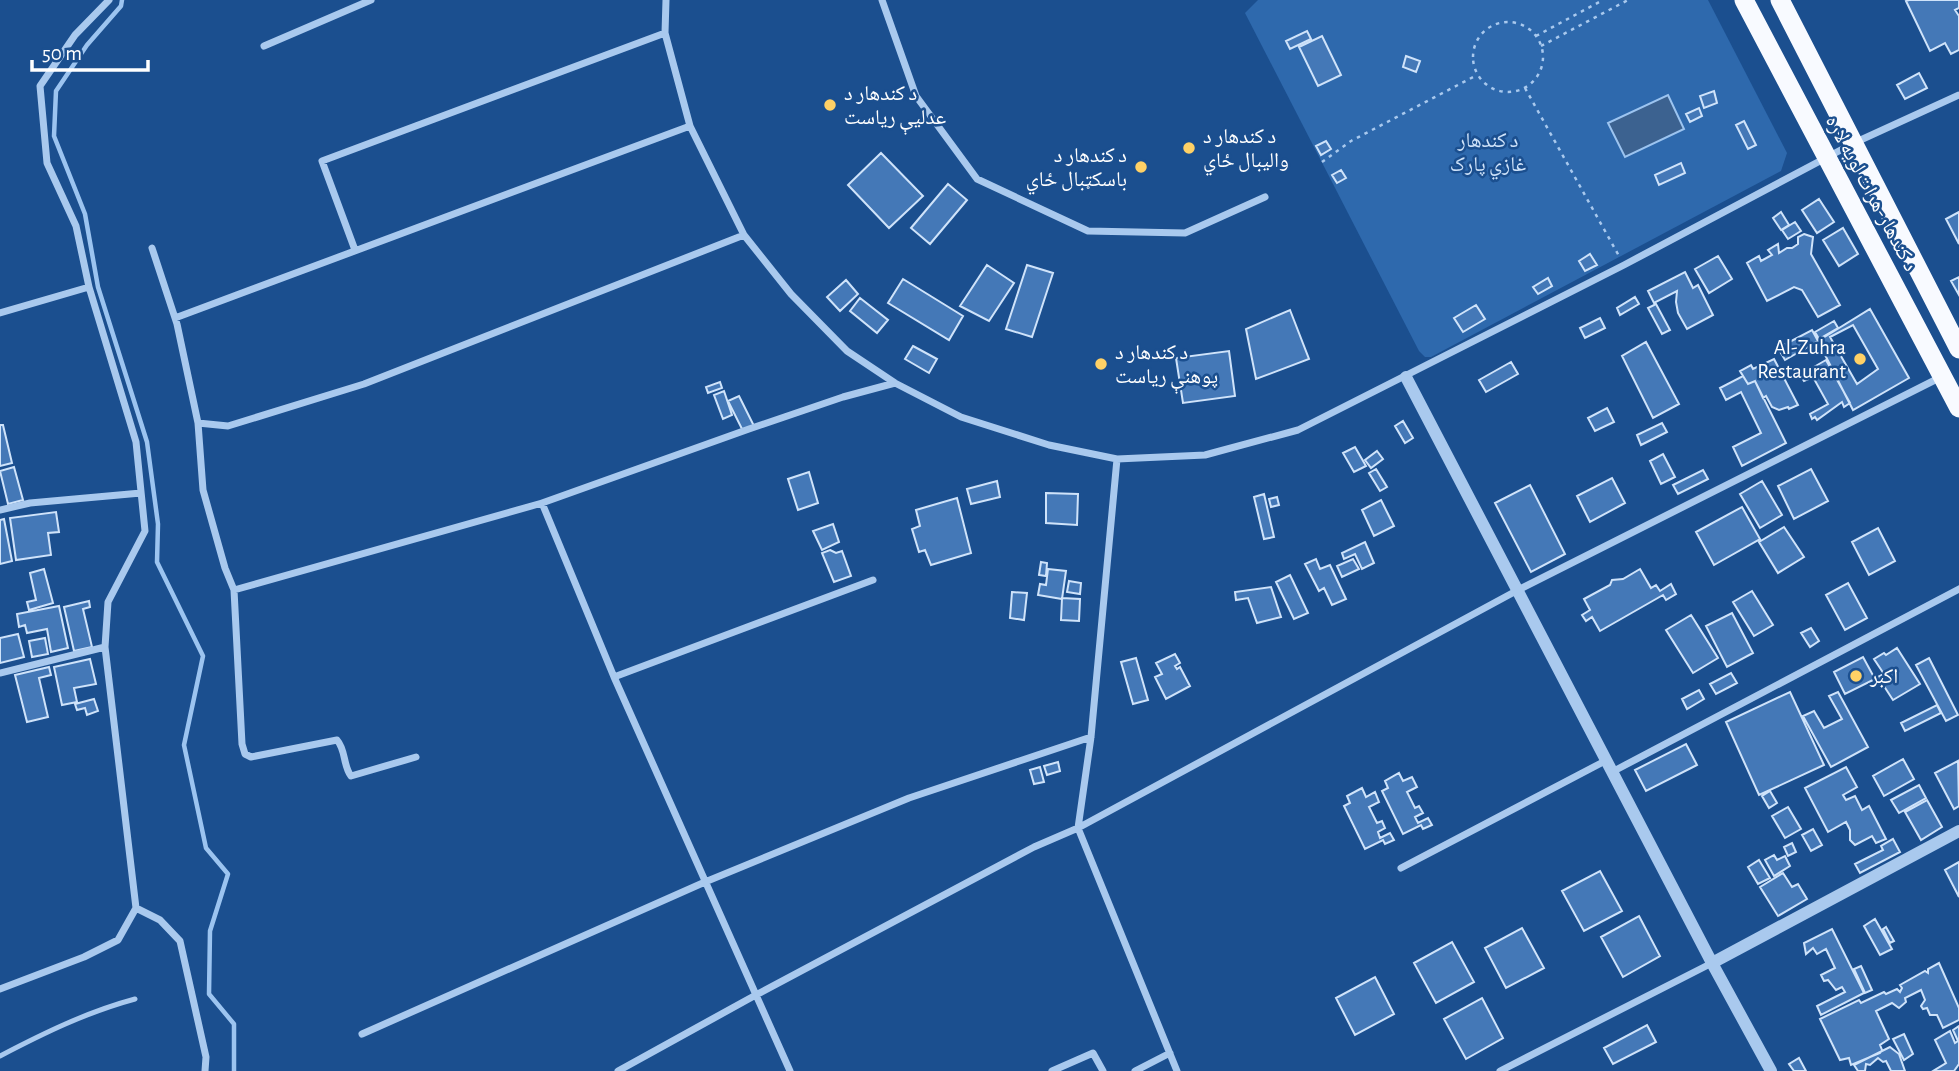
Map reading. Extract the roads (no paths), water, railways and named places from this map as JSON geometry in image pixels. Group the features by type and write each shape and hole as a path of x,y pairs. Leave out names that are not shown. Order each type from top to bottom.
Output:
{"highway":[{"name":"د کندهار-هرات لويه لاره","path":"1744,0 1959,408"},
{"name":"د کندهار-هرات لويه لاره","path":"1780,0 1959,349"}],"street":[{"path":"0,989 84,957 118,940 135,908 105,647 108,602 145,531 136,442 89,287 75,226 47,163 40,86 75,35 109,0"},
{"path":"264,47 371,0"},
{"path":"666,0 665,33 690,125 744,235 791,295 846,351 895,383 961,417 1049,445 1117,459 1205,455 1298,430 1624,265 1854,143 1959,95"},
{"path":"882,0 916,96 977,178 1088,231 1185,233 1265,197"},
{"path":"355,250 322,161 665,33"},
{"path":"175,318 690,125"},
{"path":"198,423 228,426 365,384 744,235"},
{"path":"152,248 175,318 198,423 203,489 225,568 234,590 242,744 245,754 251,757 337,740 341,744 351,776 416,757"},
{"path":"0,313 89,287"},
{"path":"618,1071 1034,847 1078,828 1518,590 1942,376"},
{"path":"1406,377 1771,1071"},
{"path":"234,590 542,503 772,421 895,383"},
{"path":"1117,459 1091,737 1078,828 1177,1071"},
{"path":"0,510 30,503 141,493"},
{"path":"542,503 614,677 754,996 790,1071"},
{"path":"614,677 873,580"},
{"path":"1401,868 1959,589"},
{"path":"0,673 105,647"},
{"path":"362,1034 705,882 909,798 1091,737"},
{"path":"1500,1071 1712,963 1959,831"},
{"path":"135,908 160,920 180,941 206,1057 205,1071"},
{"path":"1052,1071 1093,1053 1104,1071"},
{"path":"1135,1071 1170,1053"}],"lane":[{"path":"0,1056 52,1028 135,999"}],"waterway":[{"path":"122,0 121,6 87,45 56,91 54,136 85,214 98,287 147,442 158,524 157,562 203,656 184,745 206,848 228,874 210,931 209,994 234,1024 234,1071"}],"place":[{"name":"د کندهار د عدلیې رياست","path":"830,105"},
{"name":"د کندهار د واليبال ځاي","path":"1189,148"},
{"name":"د کندهار د باسکټبال ځاي","path":"1141,167"},
{"name":"Al-Zuhra Restaurant","path":"1860,359"},
{"name":"د کندهار د پوهنې رياست","path":"1101,364"},
{"name":"اکبر","path":"1856,676"}],"park label":[{"name":"د کندهار غازي پارک","path":"1488,152"}]}
